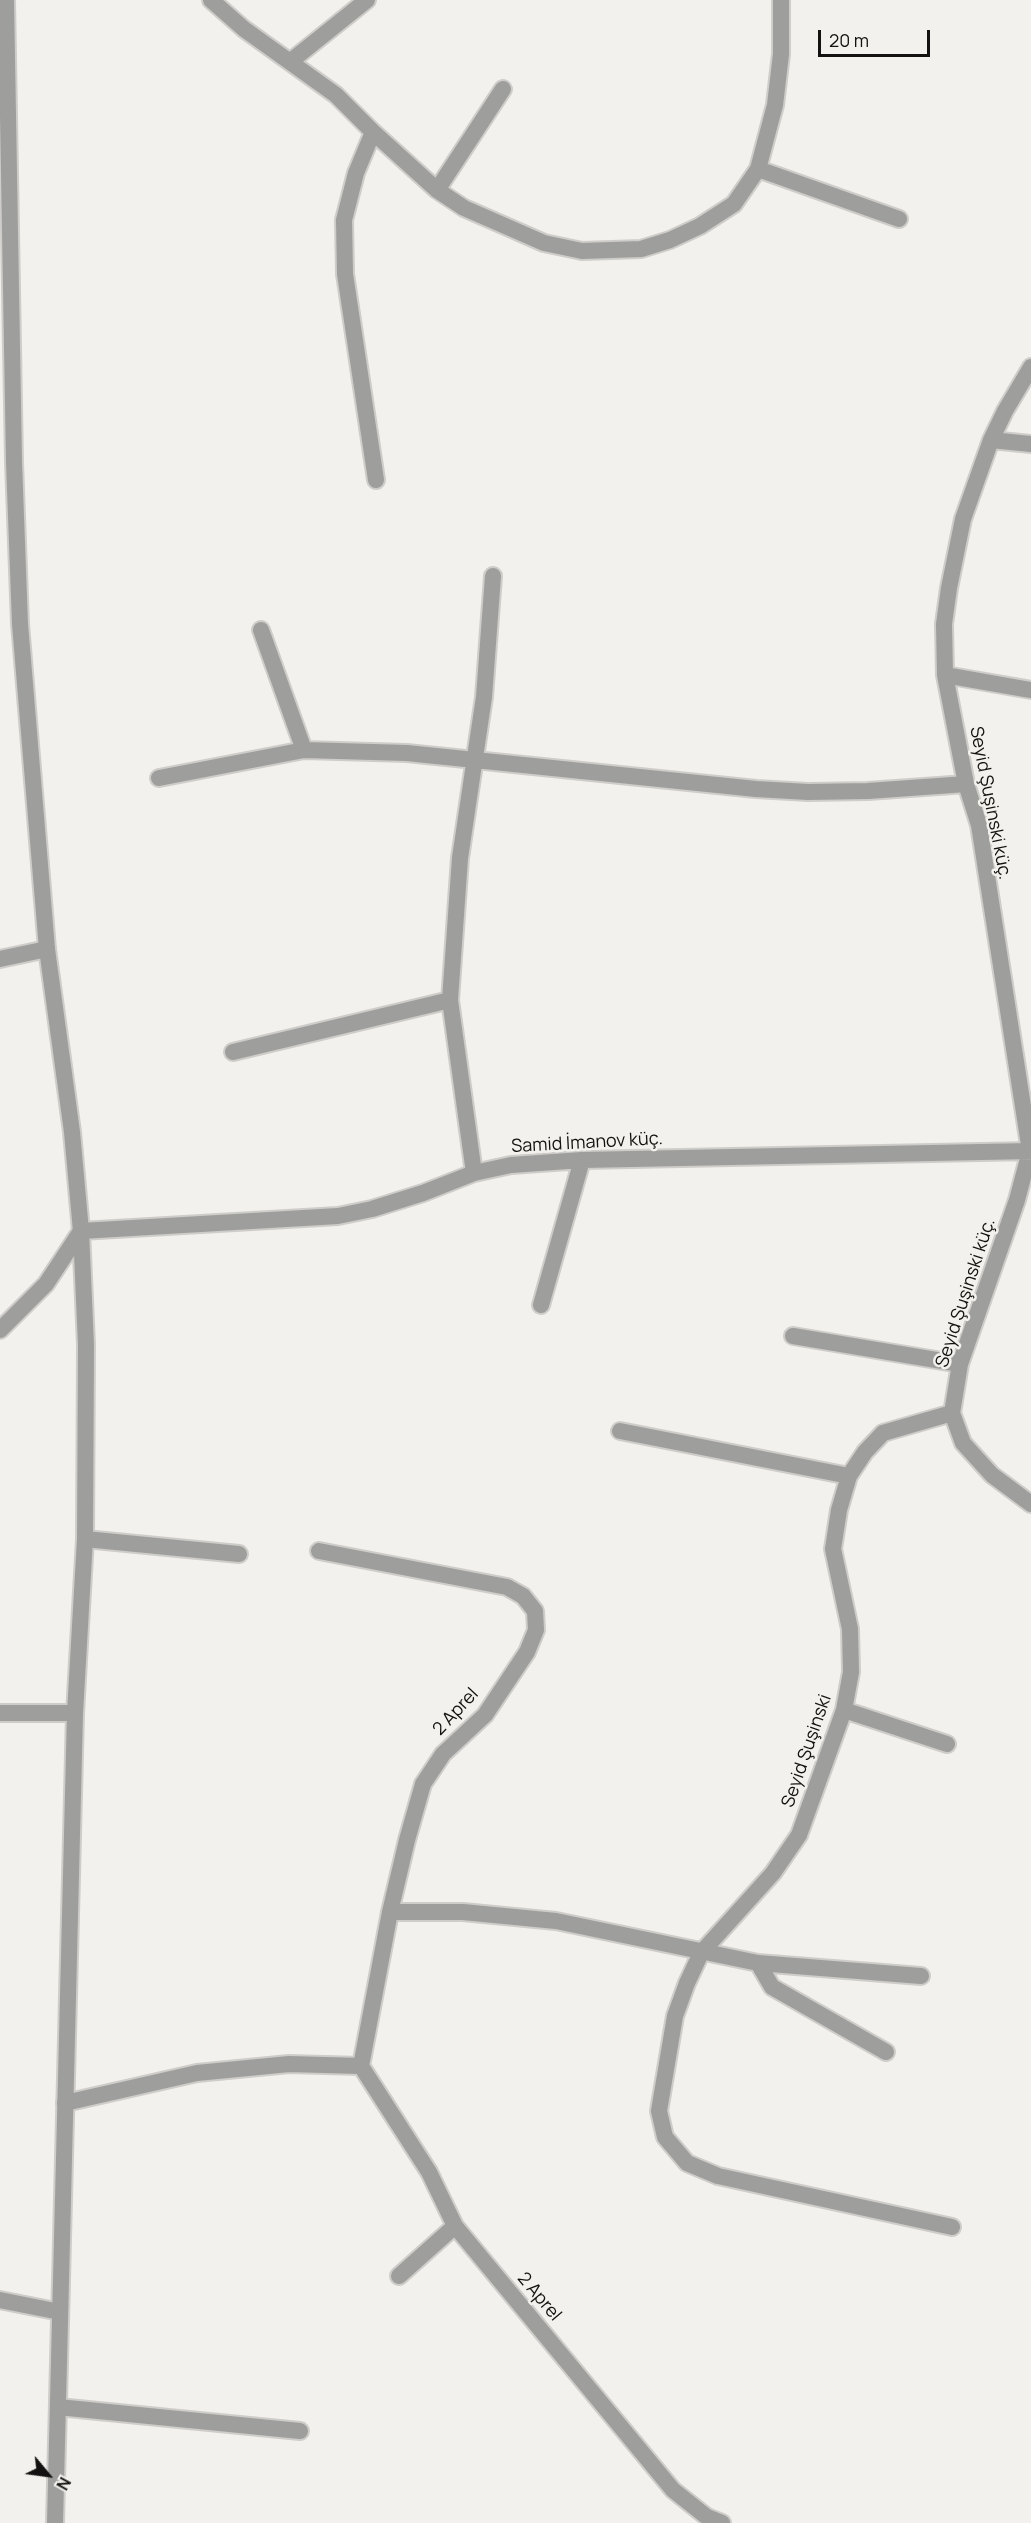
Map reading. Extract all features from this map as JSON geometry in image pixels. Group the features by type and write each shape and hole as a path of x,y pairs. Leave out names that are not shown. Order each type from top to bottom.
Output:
{"street":[{"path":"6,0 7,462 47,949 72,1132 81,1231 86,1345 85,1539 75,1713 55,2523"},
{"path":"211,0 244,29 336,95 437,190 465,208 544,243 582,251 641,249 670,240 700,226 734,204 758,169 775,105 781,54 781,0"},
{"path":"291,61 368,0"},
{"path":"437,190 503,89"},
{"path":"373,132 356,173 344,220 345,263 376,480"},
{"path":"758,169 899,219"},
{"name":"Seyid Şuşinski küç.","path":"1031,367 991,440 963,519 944,624 945,675 966,784 979,825 1030,1151 1017,1200 960,1364 952,1413 963,1443 992,1475 1031,1504"},
{"path":"991,440 1031,444"},
{"path":"474,1173 450,1000 460,858 484,697 493,576"},
{"path":"261,630 304,750"},
{"path":"945,675 1031,690"},
{"path":"159,778 304,750 407,753 756,789 808,792 868,791 966,784"},
{"path":"0,959 47,949"},
{"path":"233,1052 450,1000"},
{"name":"Samid İmanov küç.","path":"81,1231 338,1215 372,1209 423,1193 474,1173 512,1164 582,1160 1030,1151"},
{"path":"541,1305 582,1160"},
{"path":"0,1330 46,1284 81,1231"},
{"path":"794,1336 960,1364"},
{"name":"Seyid Şuşinski","path":"952,1413 883,1433 865,1452 849,1476 839,1510 833,1549 850,1629 851,1672 844,1710 799,1835 773,1873 701,1953 687,1983 675,2016 659,2111 665,2137 687,2163 718,2176 952,2227"},
{"path":"621,1431 849,1476"},
{"path":"85,1539 239,1554"},
{"name":"2 Aprel","path":"319,1551 507,1587 523,1596 535,1611 536,1630 527,1652 485,1715 443,1755 423,1784 390,1912 361,2066 429,2172 454,2226 673,2490 710,2521"},
{"path":"844,1710 947,1744"},
{"path":"0,1713 75,1713"},
{"path":"390,1912 463,1912 556,1921 701,1953 758,1963 921,1976"},
{"path":"758,1963 772,1987 886,2052"},
{"path":"65,2103 197,2073 289,2064 361,2066"},
{"path":"399,2276 454,2226"},
{"path":"0,2300 60,2312"},
{"path":"58,2407 300,2431"}]}
